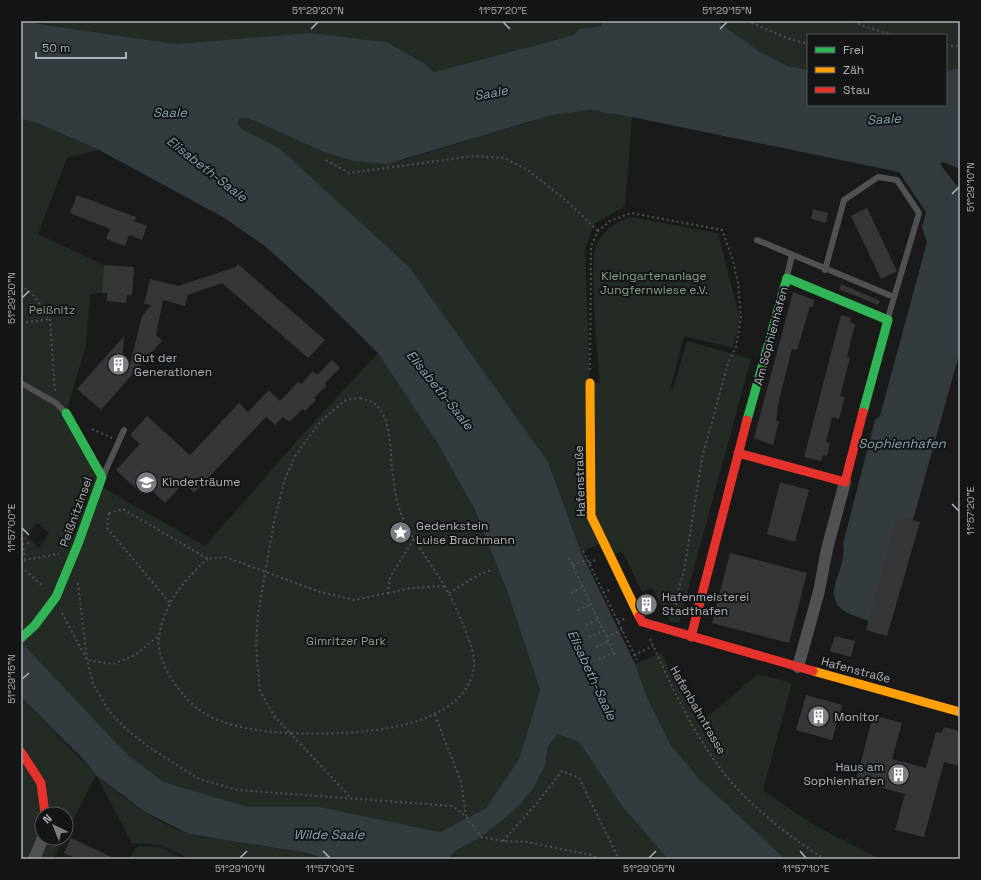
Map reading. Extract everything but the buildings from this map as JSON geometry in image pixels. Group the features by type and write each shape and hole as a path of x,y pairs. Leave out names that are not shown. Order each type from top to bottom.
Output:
{"street":[{"name":"Am Sophienhafen","path":"691,637 738,453 787,278 888,320"},
{"path":"798,667 819,591 827,549 888,320"},
{"name":"Hafenstraße","path":"590,383 591,516 642,622 960,712"},
{"name":"Peißnitzinsel","path":"21,638 35,625 56,597 75,551 102,477 66,413"},
{"path":"738,453 845,482"},
{"path":"21,752 41,784 44,806"},
{"path":"34,859 40,846"}],"lane":[{"path":"825,270 844,200 878,177 897,180 919,213 888,320"},
{"path":"757,240 894,298"},
{"path":"787,278 792,255"},
{"name":"Peißnitzinsel","path":"21,383 56,403 66,413"},
{"path":"102,477 124,430"}],"path":[{"path":"747,21 787,38 807,44"},
{"path":"854,21 864,26 890,34"},
{"path":"947,47 960,45"},
{"path":"326,160 349,173 474,156 504,158 528,170 569,203 598,232"},
{"path":"590,383 591,246 598,232 610,220 630,213 722,230 732,257 738,283 741,318 736,347 728,363 702,458 695,507 672,631"},
{"path":"21,285 35,297 50,319 56,403"},
{"path":"21,323 50,319"},
{"path":"158,636 167,671 182,694 202,712 224,721 257,730 290,733 371,731 411,723 435,715 449,706 462,694 472,677 475,663 462,623 449,593 414,539 400,511 394,487 388,431 382,414 372,402 360,398 346,400 321,421 295,456 285,479 274,522 258,614 256,646 260,691 275,717 290,733 352,799"},
{"path":"90,429 118,441"},
{"path":"170,603 107,528 109,514 123,509 208,559"},
{"path":"388,593 390,577 414,539"},
{"path":"32,543 23,544 25,560 21,566 40,583"},
{"path":"583,550 637,660"},
{"path":"25,560 75,551"},
{"path":"86,660 113,664 135,655 158,636 170,603 195,570 208,559 225,557 320,592 354,600 411,588 445,586"},
{"path":"569,558 615,653 599,659"},
{"path":"573,566 587,559"},
{"path":"589,563 594,561"},
{"path":"449,593 478,574 491,570"},
{"path":"78,581 86,660 93,684 109,711 125,728 147,746 199,779 238,790 452,806 466,816 481,837 503,842 527,842 591,855 600,859"},
{"path":"571,593 583,587"},
{"path":"603,593 608,590"},
{"path":"56,597 60,609 86,660"},
{"path":"578,610 591,604"},
{"path":"586,625 598,619"},
{"path":"618,622 622,620"},
{"name":"Hafenbahntrasse","path":"642,622 676,693 701,738 731,782 796,840 825,859"},
{"path":"589,637 604,630"},
{"path":"607,637 622,630"},
{"path":"596,647 609,641"},
{"path":"634,654 653,646"},
{"path":"435,715 461,782 466,816"},
{"path":"503,842 538,802 562,771 579,778 619,859"}],"green space":[{"path":"25,21 603,21 601,26 580,29 574,35 434,72 422,62 309,33 175,44"},
{"path":"717,21 960,21 960,68 947,71 947,34 807,34 807,70 788,66 760,52"},
{"name":"Kleingartenanlage Jungfernwiese e.V.","path":"578,110 607,112 632,117 625,206 594,224 585,249 590,383 600,383 593,289 594,253 597,243 607,230 620,221 630,217 718,233 740,319 733,348 684,336 670,389 673,389 687,341 751,359 679,623 670,621 652,588 642,592 622,551 610,557 602,543 581,552 548,462 484,375 279,148 242,129 237,123 240,118 248,118 324,152 354,161 404,160 552,115"},
{"name":"Gimritzer Park","path":"21,119 35,122 99,150 67,158 38,234 104,265 102,293 90,294 86,345 66,413 100,486 205,546 303,434 378,353 438,444 475,510 507,591 540,690 519,759 486,808 440,832 320,807 248,807 164,782 128,755 21,642","holes":["37,523 49,533 39,548 26,536"]},
{"path":"661,653 699,724 758,674 792,683 763,790 812,824 880,859 785,859 725,805 683,761 665,736 650,706 635,664"},
{"path":"21,697 78,756 118,793 140,809 164,823 189,834 198,836 276,848 326,859 190,859 161,845 132,843 96,775 74,818 74,806 34,806 34,846 60,846 53,859 21,859"},
{"path":"557,734 579,742 621,805 668,859 447,859 457,850 481,837 517,808 534,787 545,766 548,747"},
{"path":"138,846 161,847 183,859 128,859"}],"water":[{"path":"21,21 175,44 309,33 386,42 422,62 434,72 574,35 580,29 601,26 603,21 717,21 760,52 788,66 807,70 807,106 947,106 947,71 960,68 960,172 958,168 943,162 940,164 960,190 960,351 913,520 882,624 845,611 839,606 835,599 834,590 842,561 843,544 875,420 880,416 927,242 922,227 926,212 899,172 632,117 590,110 552,115 387,164 354,161 324,152 248,118 240,118 237,123 242,129 279,148 410,268 548,462 581,552 635,664 647,698 670,744 699,779 785,859 668,859 621,805 579,742 557,734 548,747 545,766 534,787 517,808 481,837 457,850 447,859 326,859 306,853 189,834 145,812 96,775 84,760 22,698 21,642 128,755 164,782 248,807 320,807 440,832 486,808 519,759 540,690 507,591 475,510 438,444 378,353 318,294 265,246 223,217 99,150 35,122 21,119"}],"traffic: fast":[{"path":"747,420 787,278 888,320 863,412"},
{"path":"21,638 35,625 56,597 78,544 102,477 66,413"}],"traffic: slow":[{"path":"590,383 591,516 639,616"},
{"path":"813,671 960,712"}],"traffic: jam":[{"path":"738,453 845,482 863,412"},
{"path":"691,637 747,420"},
{"path":"639,616 642,622 813,671"},
{"path":"21,752 41,783 44,806"}],"place":[{"name":"Gut der Generationen","path":"119,365"},
{"name":"Kinderträume","path":"146,482"},
{"name":"Gedenkstein Luise Brachmann","path":"400,533"},
{"name":"Hafenmeisterei Stadthafen","path":"646,604"},
{"name":"Monitor","path":"819,717"},
{"name":"Haus am Sophienhafen","path":"899,774"}],"water label":[{"name":"Saale","path":"491,93"},
{"name":"Saale","path":"170,112"},
{"name":"Saale","path":"884,119"},
{"name":"Elisabeth-Saale","path":"207,169"},
{"name":"Elisabeth-Saale","path":"440,390"},
{"name":"Sophienhafen","path":"902,443"},
{"name":"Elisabeth-Saale","path":"592,675"},
{"name":"Wilde Saale","path":"329,834"}],"park label":[{"name":"Peißnitz","path":"52,310"}]}
